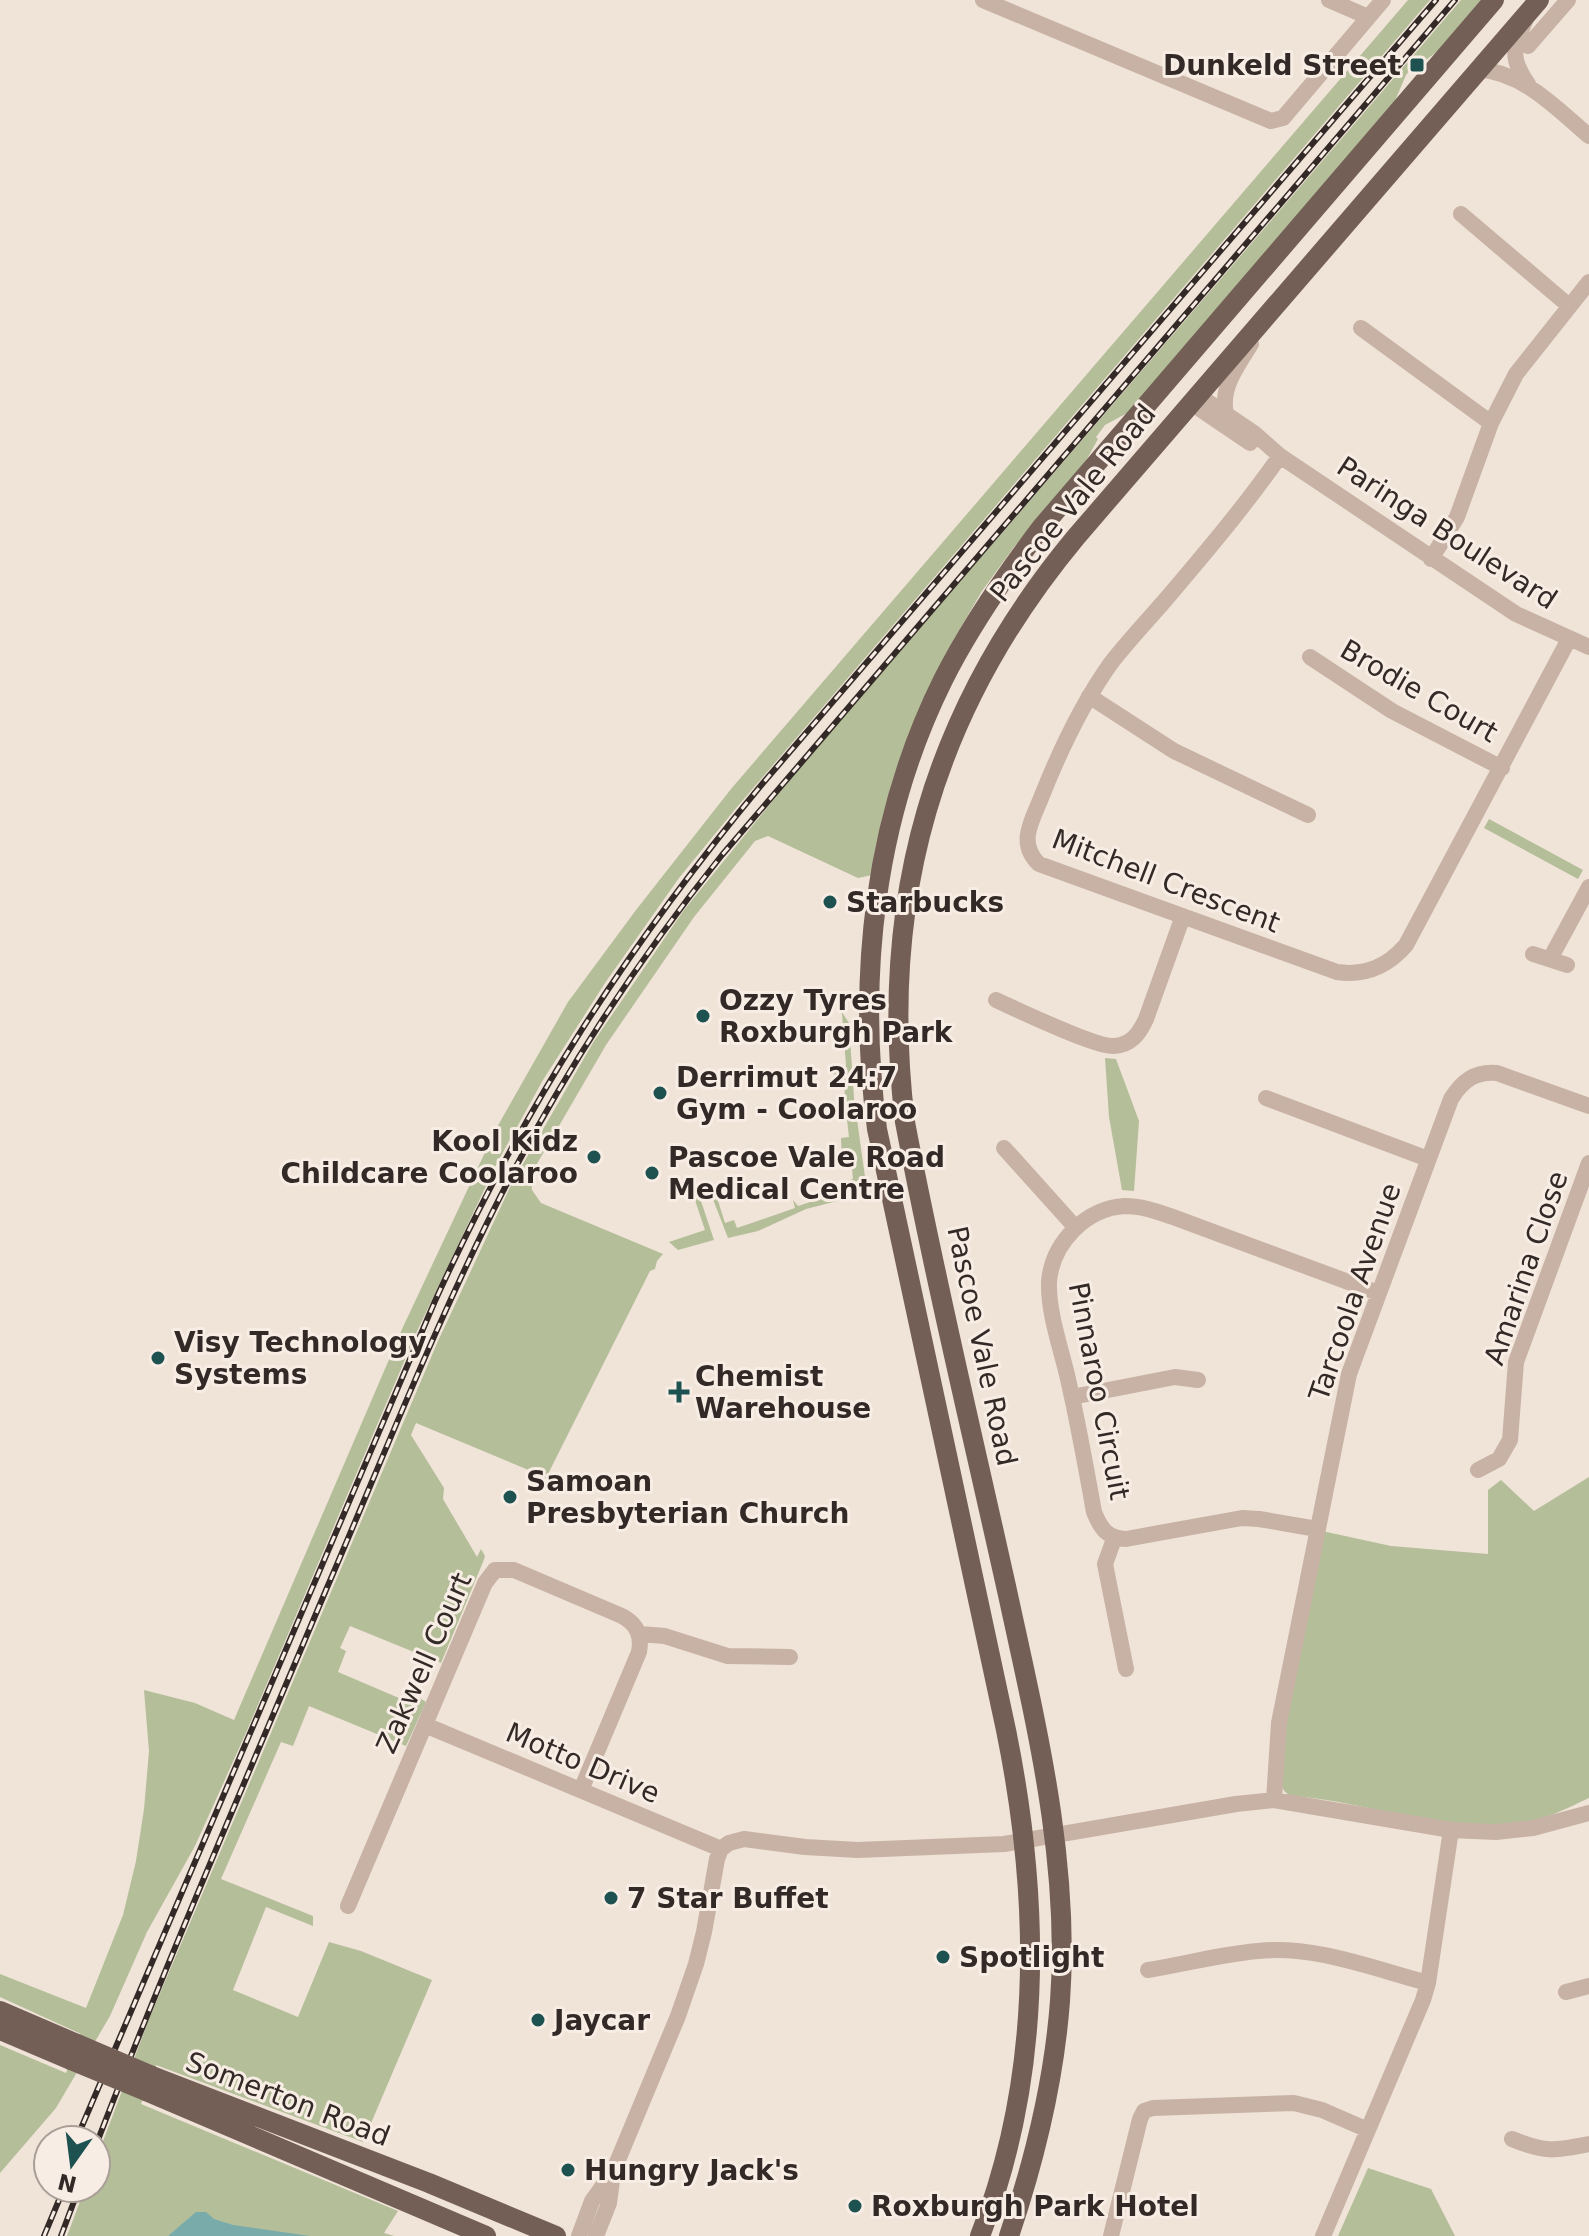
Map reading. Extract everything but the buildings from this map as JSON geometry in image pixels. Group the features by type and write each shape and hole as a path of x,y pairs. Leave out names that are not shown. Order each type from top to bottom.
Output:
{"main road":[{"name":"Pascoe Vale Road","path":"980,2236 1007,2147 1024,2052 1031,1927 1025,1840 1006,1730 879,1139 872,1090 868,1010 884,855 909,765 942,682 998,587 1041,528 1494,0"},
{"name":"Pascoe Vale Road","path":"1009,2236 1039,2134 1053,2068 1060,1990 1061,1909 1055,1835 1043,1752 905,1122 899,1071 898,972 913,861 934,784 968,702 1008,627 1052,566 1478,69 1528,3"},
{"path":"1169,379 1195,399"},
{"path":"893,1208 921,1202"},
{"name":"Somerton Road","path":"0,2011 74,2052 486,2236"},
{"name":"Somerton Road","path":"0,2030 74,2052"},
{"name":"Somerton Road","path":"149,2084 429,2183 556,2236"},
{"path":"1007,2147 1022,2146 1039,2134"}],"street":[{"path":"983,0 1266,120 1283,118 1383,0"},
{"path":"1329,0 1368,17"},
{"path":"1528,46 1568,0"},
{"path":"1528,3 1514,54 1519,71 1529,86"},
{"path":"1478,69 1498,72 1529,86 1589,136"},
{"path":"1461,214 1568,305"},
{"path":"1431,559 1457,517 1491,423 1516,374 1589,282"},
{"path":"1226,414 1225,395 1230,377 1262,328 1261,322"},
{"path":"1361,328 1491,423"},
{"name":"Paringa Boulevard","path":"1195,399 1226,414 1280,456 1516,614 1589,647"},
{"name":"Paringa Boulevard","path":"1195,399 1248,442 1280,456"},
{"name":"Mitchell Crescent","path":"1280,456 1241,511 1113,661 1089,696 1067,735 1030,825 1027,842 1030,855 1039,864 1337,972 1353,974 1384,965 1406,945 1569,639"},
{"name":"Brodie Court","path":"1307,656 1392,711 1502,768"},
{"path":"1089,696 1174,751 1311,817"},
{"path":"1550,959 1589,887"},
{"path":"994,999 1105,1046 1131,1042 1146,1019 1183,916"},
{"path":"1533,954 1567,965"},
{"name":"Tarcoola Avenue","path":"1274,1800 1279,1723 1349,1374 1451,1099 1460,1085 1486,1072 1497,1073 1589,1106"},
{"path":"1263,1099 1428,1159"},
{"path":"1005,1146 1076,1228"},
{"name":"Amarina Close","path":"1475,1470 1499,1459 1510,1440 1516,1362 1589,1163"},
{"name":"Pinnaroo Circuit","path":"1317,1529 1242,1518 1126,1539 1114,1539 1105,1533 1094,1512 1049,1285 1055,1256 1076,1228 1103,1210 1127,1206 1148,1209 1378,1293"},
{"path":"1072,1397 1175,1377 1198,1382"},
{"path":"1114,1539 1105,1564 1126,1672"},
{"name":"Zakwell Court","path":"348,1906 485,1583 495,1570 514,1570 622,1616 630,1620 640,1634"},
{"path":"581,1790 639,1652 640,1634 665,1636 728,1656 790,1657"},
{"name":"Motto Drive","path":"425,1725 721,1849"},
{"path":"579,2236 592,2201 613,2172 696,1964 721,1849 729,1843 744,1839 862,1850 944,1847 1025,1840 1274,1800 1451,1830 1496,1832 1533,1828 1589,1813"},
{"path":"1569,1819 1589,1805"},
{"path":"1323,2236 1428,1983 1451,1830"},
{"path":"1148,1970 1259,1950 1289,1951 1320,1954 1428,1983"},
{"path":"1566,1992 1589,1986"},
{"path":"1111,2236 1144,2111 1153,2108 1294,2103 1322,2110 1368,2130"},
{"path":"1512,2139 1536,2149 1552,2151 1589,2144"},
{"path":"596,2236 609,2203 613,2172"}],"green space":[{"path":"1408,0 1430,0 737,807 679,878 605,983 543,1080 497,1163 418,1329 195,1846 147,1932 110,2016 56,2108 42,2124 32,2124 32,2136 0,2173 0,2045 66,2073 81,2034 0,1997 0,1974 86,2008 123,1915 136,1861 149,1751 144,1690 195,1703 234,1720 403,1327 496,1129 568,1002 731,789"},
{"path":"1461,0 1483,0 1442,48 1419,65 1416,63 1406,75 1394,103 1131,411 1105,425 1083,466 1014,547 982,591 954,639 872,875 858,878 768,836 755,841 694,917 606,1045 531,1174 532,1190 541,1203 663,1254 655,1269 650,1271 546,1478 541,1481 543,1476 416,1423 411,1435 444,1488 443,1499 477,1557 481,1549 485,1556 441,1663 350,1626 340,1648 346,1651 338,1672 406,1701 410,1692 426,1702 406,1746 309,1706 293,1746 281,1742 221,1879 313,1916 313,1926 266,1907 233,1990 298,2017 329,1942 361,1951 432,1980 363,2142 156,2065 141,2104 398,2211 384,2233 394,2236 67,2236 79,2204 112,2204 112,2124 110,2124 149,2019 438,1341 512,1183 594,1041 684,910 792,777"},
{"path":"1489,819 1583,870 1578,879 1484,828"},
{"path":"838,1006 849,1023 854,1098 865,1177 848,1189 851,1196 845,1199 806,1209 758,1231 728,1238 709,1189 714,1188 725,1223 734,1220 737,1228 795,1208 793,1200 798,1206 844,1191 842,1183 853,1179 851,1158 842,1159 841,1138 849,1137 846,1111 843,1111 844,1078 835,1078 834,1071 843,1070 846,1065 842,1014"},
{"path":"1105,1058 1116,1059 1139,1121 1134,1191 1122,1190 1109,1117"},
{"path":"692,1191 697,1199 700,1198 714,1240 678,1250 669,1242 705,1230"},
{"path":"1589,1477 1589,1798 1532,1821 1504,1826 1474,1826 1291,1796 1285,1792 1280,1784 1284,1724 1322,1531 1391,1546 1488,1554 1488,1490 1501,1480 1534,1511"},
{"path":"1368,2168 1431,2189 1455,2236 1338,2236"}],"water":[{"path":"196,2212 206,2212 214,2219 233,2225 310,2236 168,2236"}],"railway":[{"path":"83,2124 435,1301 505,1161 581,1030 667,906 763,783 1436,0"},
{"path":"104,2124 151,2005 438,1328 512,1174 583,1050 636,970 722,855 1455,0"},
{"path":"44,2236 57,2204"},
{"path":"61,2236 73,2204"}],"place":[{"name":"Dunkeld Street","path":"1417,65"},
{"name":"Starbucks","path":"830,902"},
{"name":"Ozzy Tyres Roxburgh Park","path":"703,1016"},
{"name":"Derrimut 24:7 Gym - Coolaroo","path":"660,1093"},
{"name":"Kool Kidz Childcare Coolaroo","path":"594,1157"},
{"name":"Pascoe Vale Road Medical Centre","path":"652,1173"},
{"name":"Visy Technology Systems","path":"158,1358"},
{"name":"Chemist Warehouse","path":"679,1392"},
{"name":"Samoan Presbyterian Church","path":"510,1497"},
{"name":"7 Star Buffet","path":"611,1898"},
{"name":"Spotlight","path":"943,1957"},
{"name":"Jaycar","path":"538,2020"},
{"name":"Hungry Jack's","path":"568,2170"},
{"name":"Roxburgh Park Hotel","path":"855,2206"}]}
